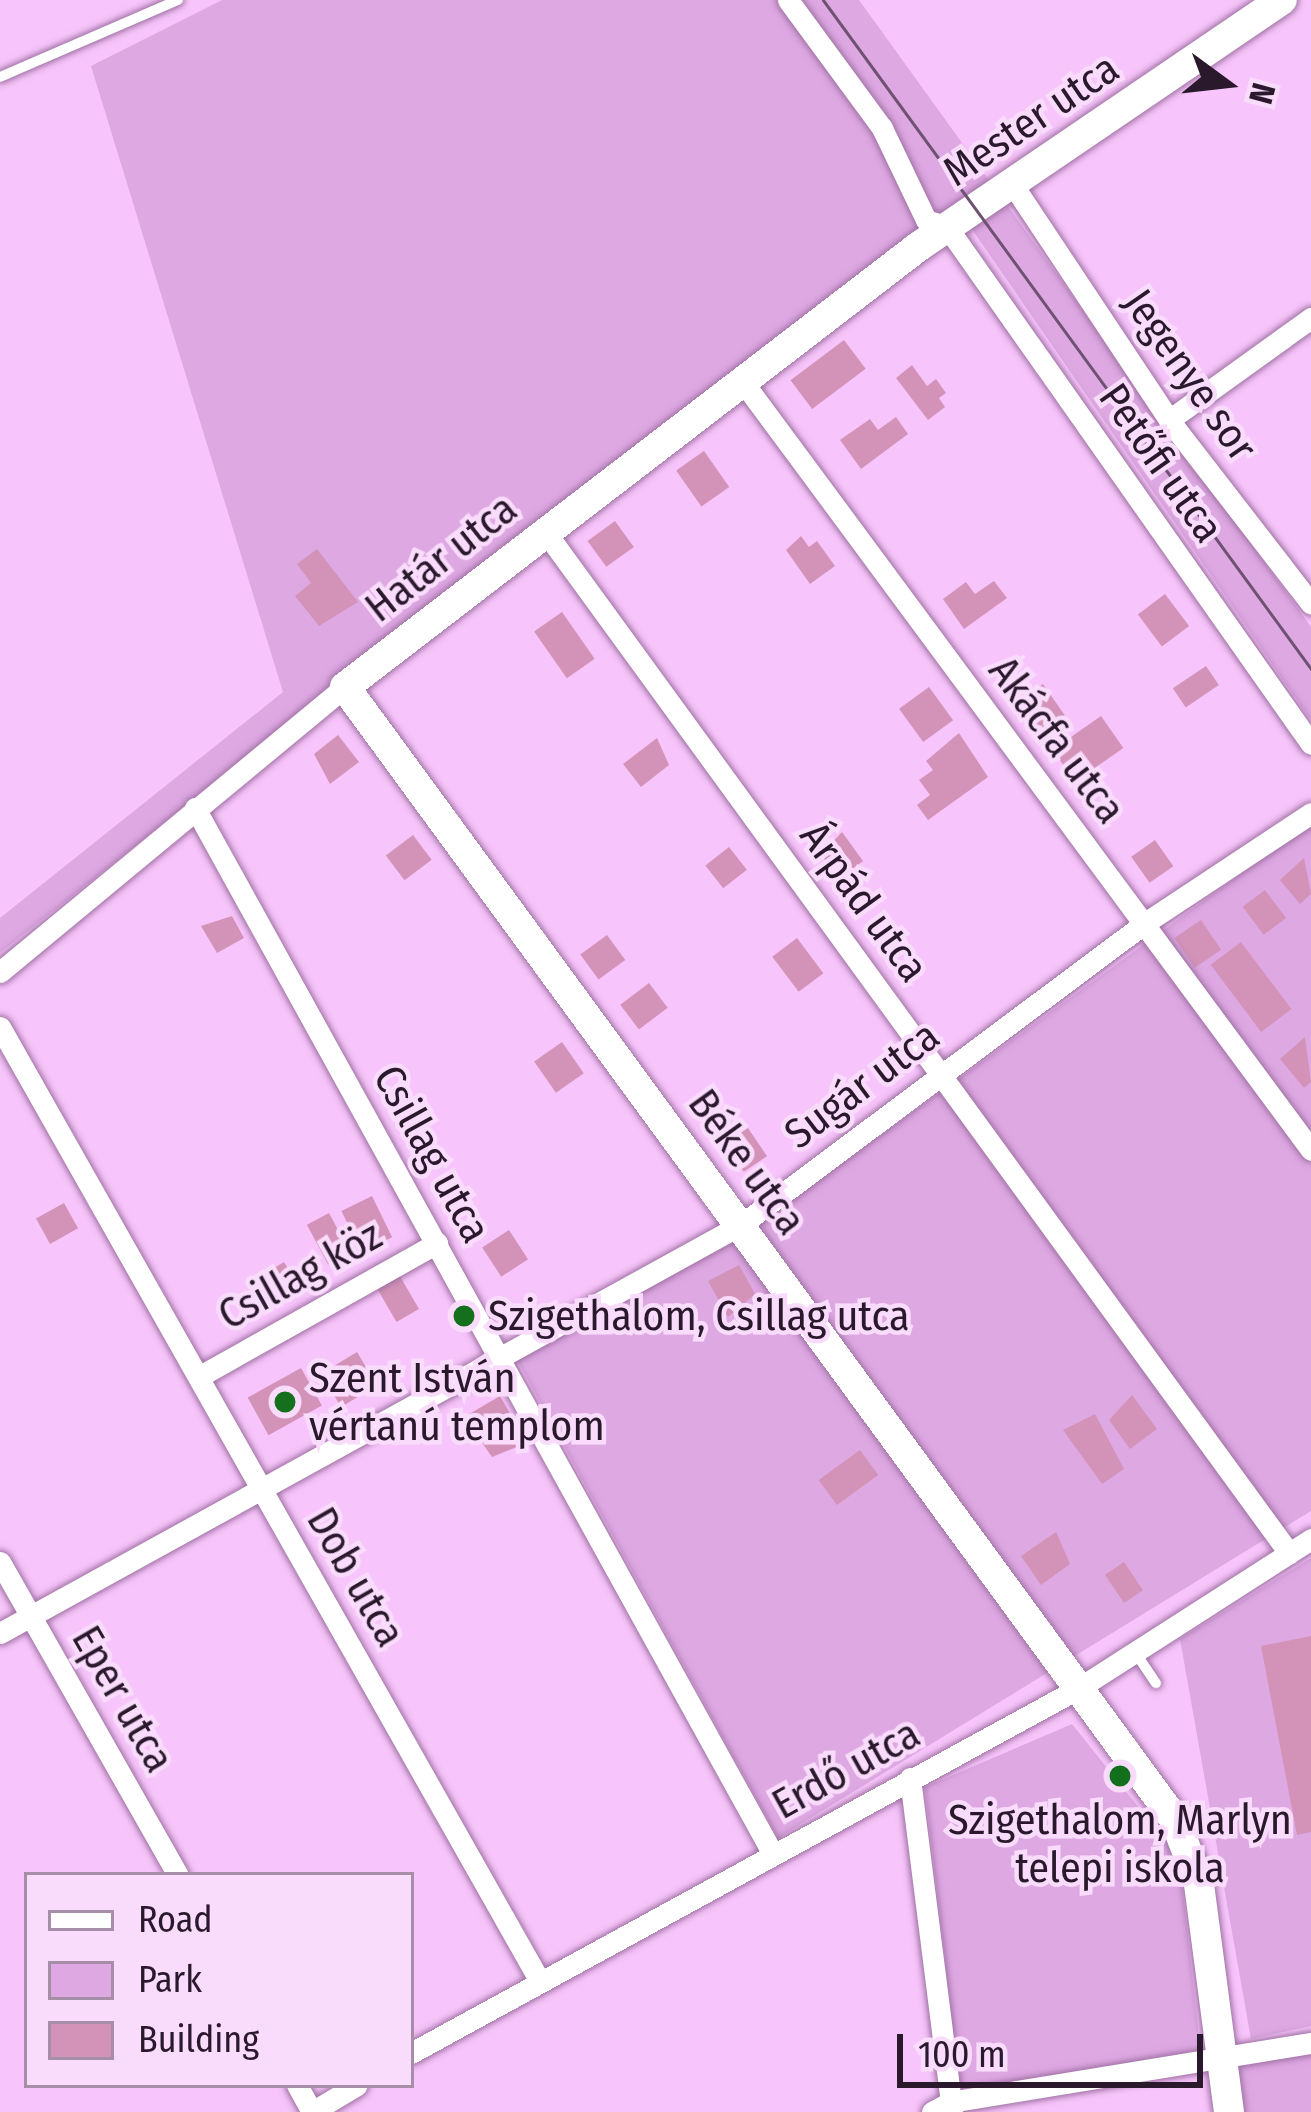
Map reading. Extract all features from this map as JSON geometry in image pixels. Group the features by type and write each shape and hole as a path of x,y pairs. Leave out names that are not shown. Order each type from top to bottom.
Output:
{"street":[{"name":"Petőfi utca","path":"788,0 882,128 926,220 947,227 1311,744"},
{"name":"Mester utca","path":"947,227 1282,0"},
{"name":"Jegenye sor","path":"1013,185 1169,420 1311,604"},
{"name":"Határ utca","path":"0,972 195,808 544,530 740,377 947,227"},
{"path":"1169,420 1311,318"},
{"name":"Akácfa utca","path":"740,377 1311,1150"},
{"name":"Árpád utca","path":"544,530 1289,1553"},
{"name":"Béke utca","path":"345,687 742,1224 1185,1839 1207,1933 1229,2112"},
{"name":"Csillag utca","path":"195,808 773,1854"},
{"name":"Sugár utca","path":"0,1633 498,1354 742,1224 1145,923 1311,813"},
{"name":"Dob utca","path":"0,1027 538,1978"},
{"name":"Csillag köz","path":"200,1376 437,1243"},
{"name":"Erdő utca","path":"414,2052 538,1978 1079,1688 1311,1539"},
{"name":"Eper utca","path":"0,1562 176,1872"},
{"path":"910,1778 944,2109 1311,2043"},
{"path":"312,2112 352,2088"}],"lane":[{"path":"0,76 159,4 178,0"},
{"path":"1136,1655 1156,1683"}],"green space":[{"path":"222,0 859,0 1311,627 1311,720 958,209 737,369 0,953 0,918 283,692 91,66"},
{"path":"1311,823 1311,1511 778,1838 516,1358 759,1224"},
{"path":"1311,1558 1311,2026 1251,2039 1180,1639"},
{"path":"1072,1724 1179,1858 1201,2054 960,2089 925,1787"},
{"path":"1311,2043 1311,2112 1229,2112 1222,2060"}],"building":[{"path":"844,340 866,369 812,409 790,380"},
{"path":"912,365 927,386 936,379 946,393 939,398 945,407 928,420 896,378"},
{"path":"896,417 908,434 861,469 840,440 870,419 878,430"},
{"path":"704,451 729,487 701,507 676,471"},
{"path":"615,521 634,547 606,567 587,541"},
{"path":"801,536 809,547 817,541 835,566 810,584 786,550"},
{"path":"317,549 358,602 319,626 295,596 311,583 297,564"},
{"path":"994,581 1007,598 964,629 943,599 966,582 975,594"},
{"path":"1165,594 1189,626 1162,646 1138,614"},
{"path":"562,612 595,659 567,678 534,632"},
{"path":"1206,666 1219,685 1186,707 1173,688"},
{"path":"1043,684 1065,715 1039,733 1017,702"},
{"path":"929,687 953,720 923,742 899,709"},
{"path":"1101,716 1123,748 1075,782 1053,750"},
{"path":"959,733 988,777 928,820 917,805 930,795 919,780 933,770 926,761"},
{"path":"338,735 359,762 330,784 314,754"},
{"path":"657,738 669,765 641,787 623,764"},
{"path":"842,832 863,861 838,879 821,854"},
{"path":"413,835 432,860 405,880 386,855"},
{"path":"1155,840 1173,866 1150,883 1131,857"},
{"path":"729,847 747,870 723,888 705,865"},
{"path":"1304,858 1311,894 1300,904 1280,880"},
{"path":"1265,890 1286,918 1264,935 1243,907"},
{"path":"232,916 244,938 217,953 201,926"},
{"path":"1201,920 1221,950 1195,968 1174,938"},
{"path":"607,935 625,960 599,979 580,954"},
{"path":"797,938 823,973 799,992 772,957"},
{"path":"1241,942 1292,1009 1261,1032 1211,965"},
{"path":"649,983 668,1008 639,1029 620,1005"},
{"path":"1305,1037 1311,1082 1304,1088 1280,1059"},
{"path":"562,1042 584,1073 556,1093 534,1062"},
{"path":"748,1128 767,1156 744,1172 725,1144"},
{"path":"372,1196 392,1237 362,1252 341,1211"},
{"path":"64,1203 78,1228 50,1244 36,1219"},
{"path":"329,1213 350,1253 328,1264 307,1225"},
{"path":"509,1230 528,1259 501,1277 482,1247"},
{"path":"284,1262 302,1292 273,1310 255,1280"},
{"path":"739,1265 755,1294 728,1317 708,1281"},
{"path":"397,1271 419,1309 396,1322 374,1284"},
{"path":"357,1352 377,1385 341,1407 321,1374"},
{"name":"Szent István vértanú templom","path":"301,1368 322,1406 268,1435 248,1398"},
{"path":"1132,1395 1157,1429 1130,1449 1109,1420"},
{"path":"500,1396 527,1443 492,1457 464,1417"},
{"path":"1095,1414 1124,1469 1102,1484 1063,1430"},
{"path":"860,1450 878,1475 837,1505 819,1480"},
{"path":"1056,1532 1070,1564 1041,1585 1021,1556"},
{"path":"1124,1562 1143,1590 1124,1603 1105,1575"},
{"path":"1311,1636 1311,1832 1297,1835 1261,1646"}],"tram line":[{"path":"823,0 1311,669"}],"place":[{"name":"Szigethalom, Csillag utca","path":"464,1316"},
{"name":"Szent István vértanú templom","path":"285,1402"},
{"name":"Szigethalom, Marlyn telepi iskola","path":"1120,1776"}]}
